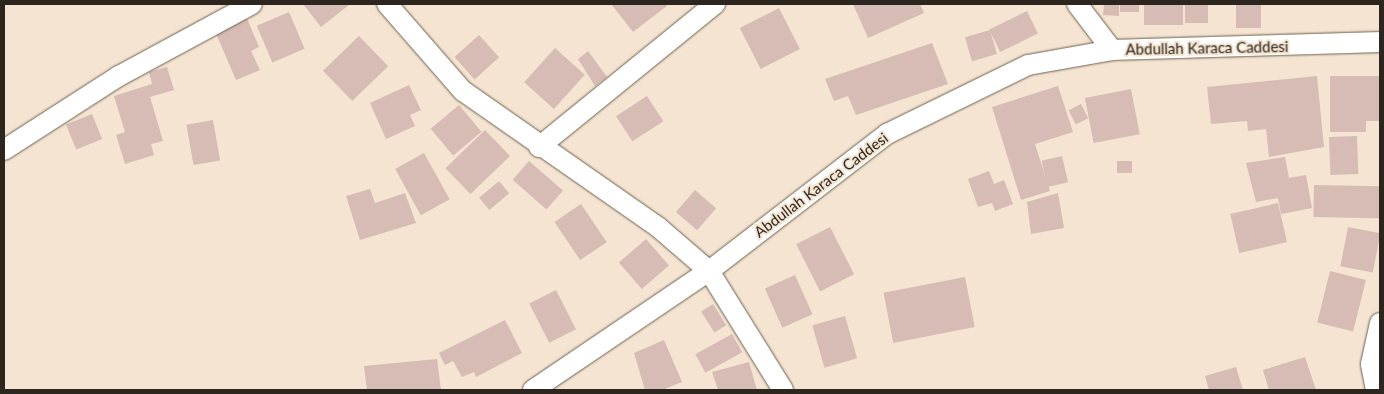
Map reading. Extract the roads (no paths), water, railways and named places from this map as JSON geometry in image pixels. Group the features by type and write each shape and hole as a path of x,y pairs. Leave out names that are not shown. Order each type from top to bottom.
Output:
{"street":[{"path":"4,150 119,76 252,4"},
{"path":"387,4 463,91 539,146 658,227 709,271 783,390"},
{"path":"539,146 715,4"},
{"path":"1076,4 1112,50"},
{"name":"Abdullah Karaca Caddesi","path":"534,390 709,271 886,134 1028,65 1112,50 1380,42"},
{"path":"1376,390 1371,364 1380,323"}]}
